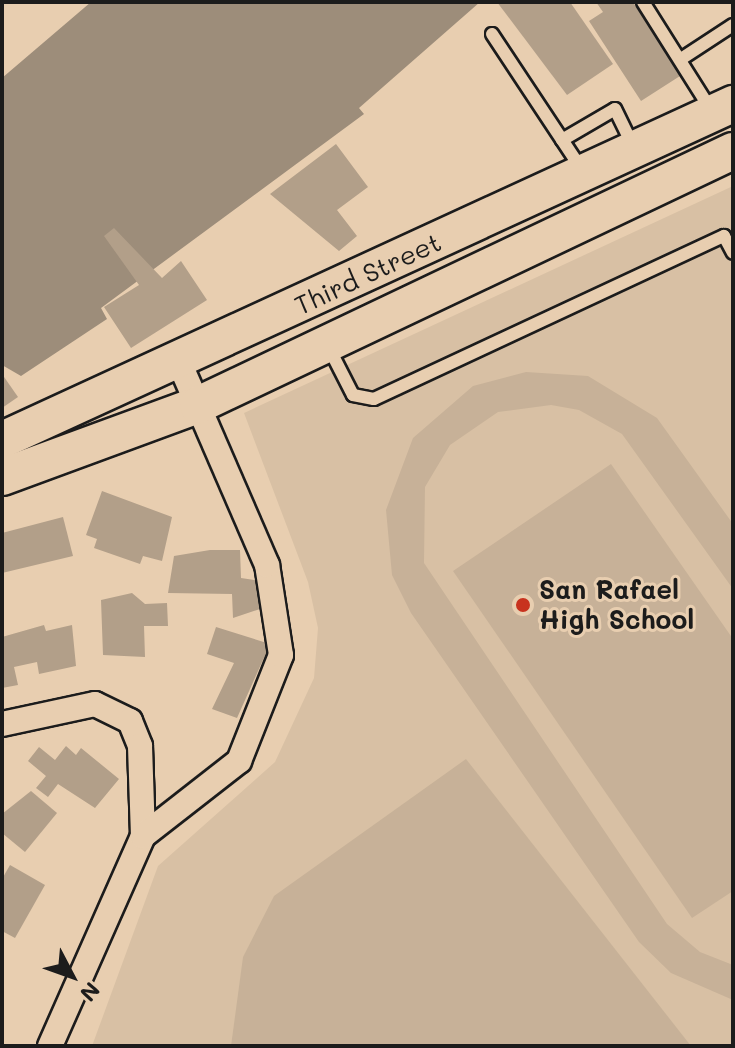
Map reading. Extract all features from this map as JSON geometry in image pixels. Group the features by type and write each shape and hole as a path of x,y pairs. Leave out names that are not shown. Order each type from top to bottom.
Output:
{"main road":[{"name":"Third Street","path":"2,440 179,362 723,108"},
{"name":"Third Street","path":"2,477 198,405 733,151"}],"street":[{"path":"143,836 239,761 281,655 267,565 179,362"},
{"path":"2,724 95,704 130,721 140,746 143,836 50,1046"}],"lane":[{"path":"643,2 681,59 723,108"},
{"path":"681,59 733,25"},
{"path":"492,34 584,173"},
{"path":"562,140 615,109 634,149"},
{"path":"326,344 348,390 374,399 724,236 733,253"}],"shaded area":[{"path":"91,2 480,2 359,108 364,114 101,308 107,319 21,376 2,365 2,78"},
{"name":"San Rafael High School","path":"733,186 733,1046 92,1046 158,866 275,762 314,678 318,628 308,582 244,413"},
{"path":"526,372 588,376 657,418 733,524 733,589 622,434 579,410 551,405 498,412 450,445 425,487 424,563 667,924 700,952 733,965 733,1000 671,973 639,942 411,613 392,575 386,510 413,438 473,386"},
{"path":"611,464 733,639 733,891 692,918 453,571"},
{"path":"466,759 691,1046 231,1046 243,957 274,896"}],"building":[{"path":"497,2 570,2 613,64 567,95"},
{"path":"596,2 633,2 680,76 641,101 589,21 603,12"},
{"path":"336,144 368,187 337,210 357,236 339,251 270,194"},
{"path":"114,228 162,278 181,261 207,300 131,348 104,307 139,285 104,236"},
{"path":"2,374 18,397 2,408"},
{"path":"102,491 172,517 162,561 143,556 140,564 94,548 97,539 86,535"},
{"path":"63,517 73,556 2,573 2,533"},
{"path":"210,550 240,550 241,578 262,581 263,608 233,618 232,594 168,593 174,556"},
{"path":"132,593 145,604 167,603 168,626 144,626 145,657 103,655 101,600"},
{"path":"44,625 46,631 72,625 76,666 39,674 37,662 14,667 18,685 2,688 2,637"},
{"path":"216,627 270,644 237,718 212,709 234,663 207,654"},
{"path":"66,746 76,755 81,748 119,779 95,808 58,784 48,797 36,788 46,776 28,761 39,747 55,760"},
{"path":"31,791 57,813 25,852 2,833 2,814"},
{"path":"10,865 45,885 15,938 2,931 2,879"}],"place":[{"name":"San Rafael High School","path":"523,605"}]}
